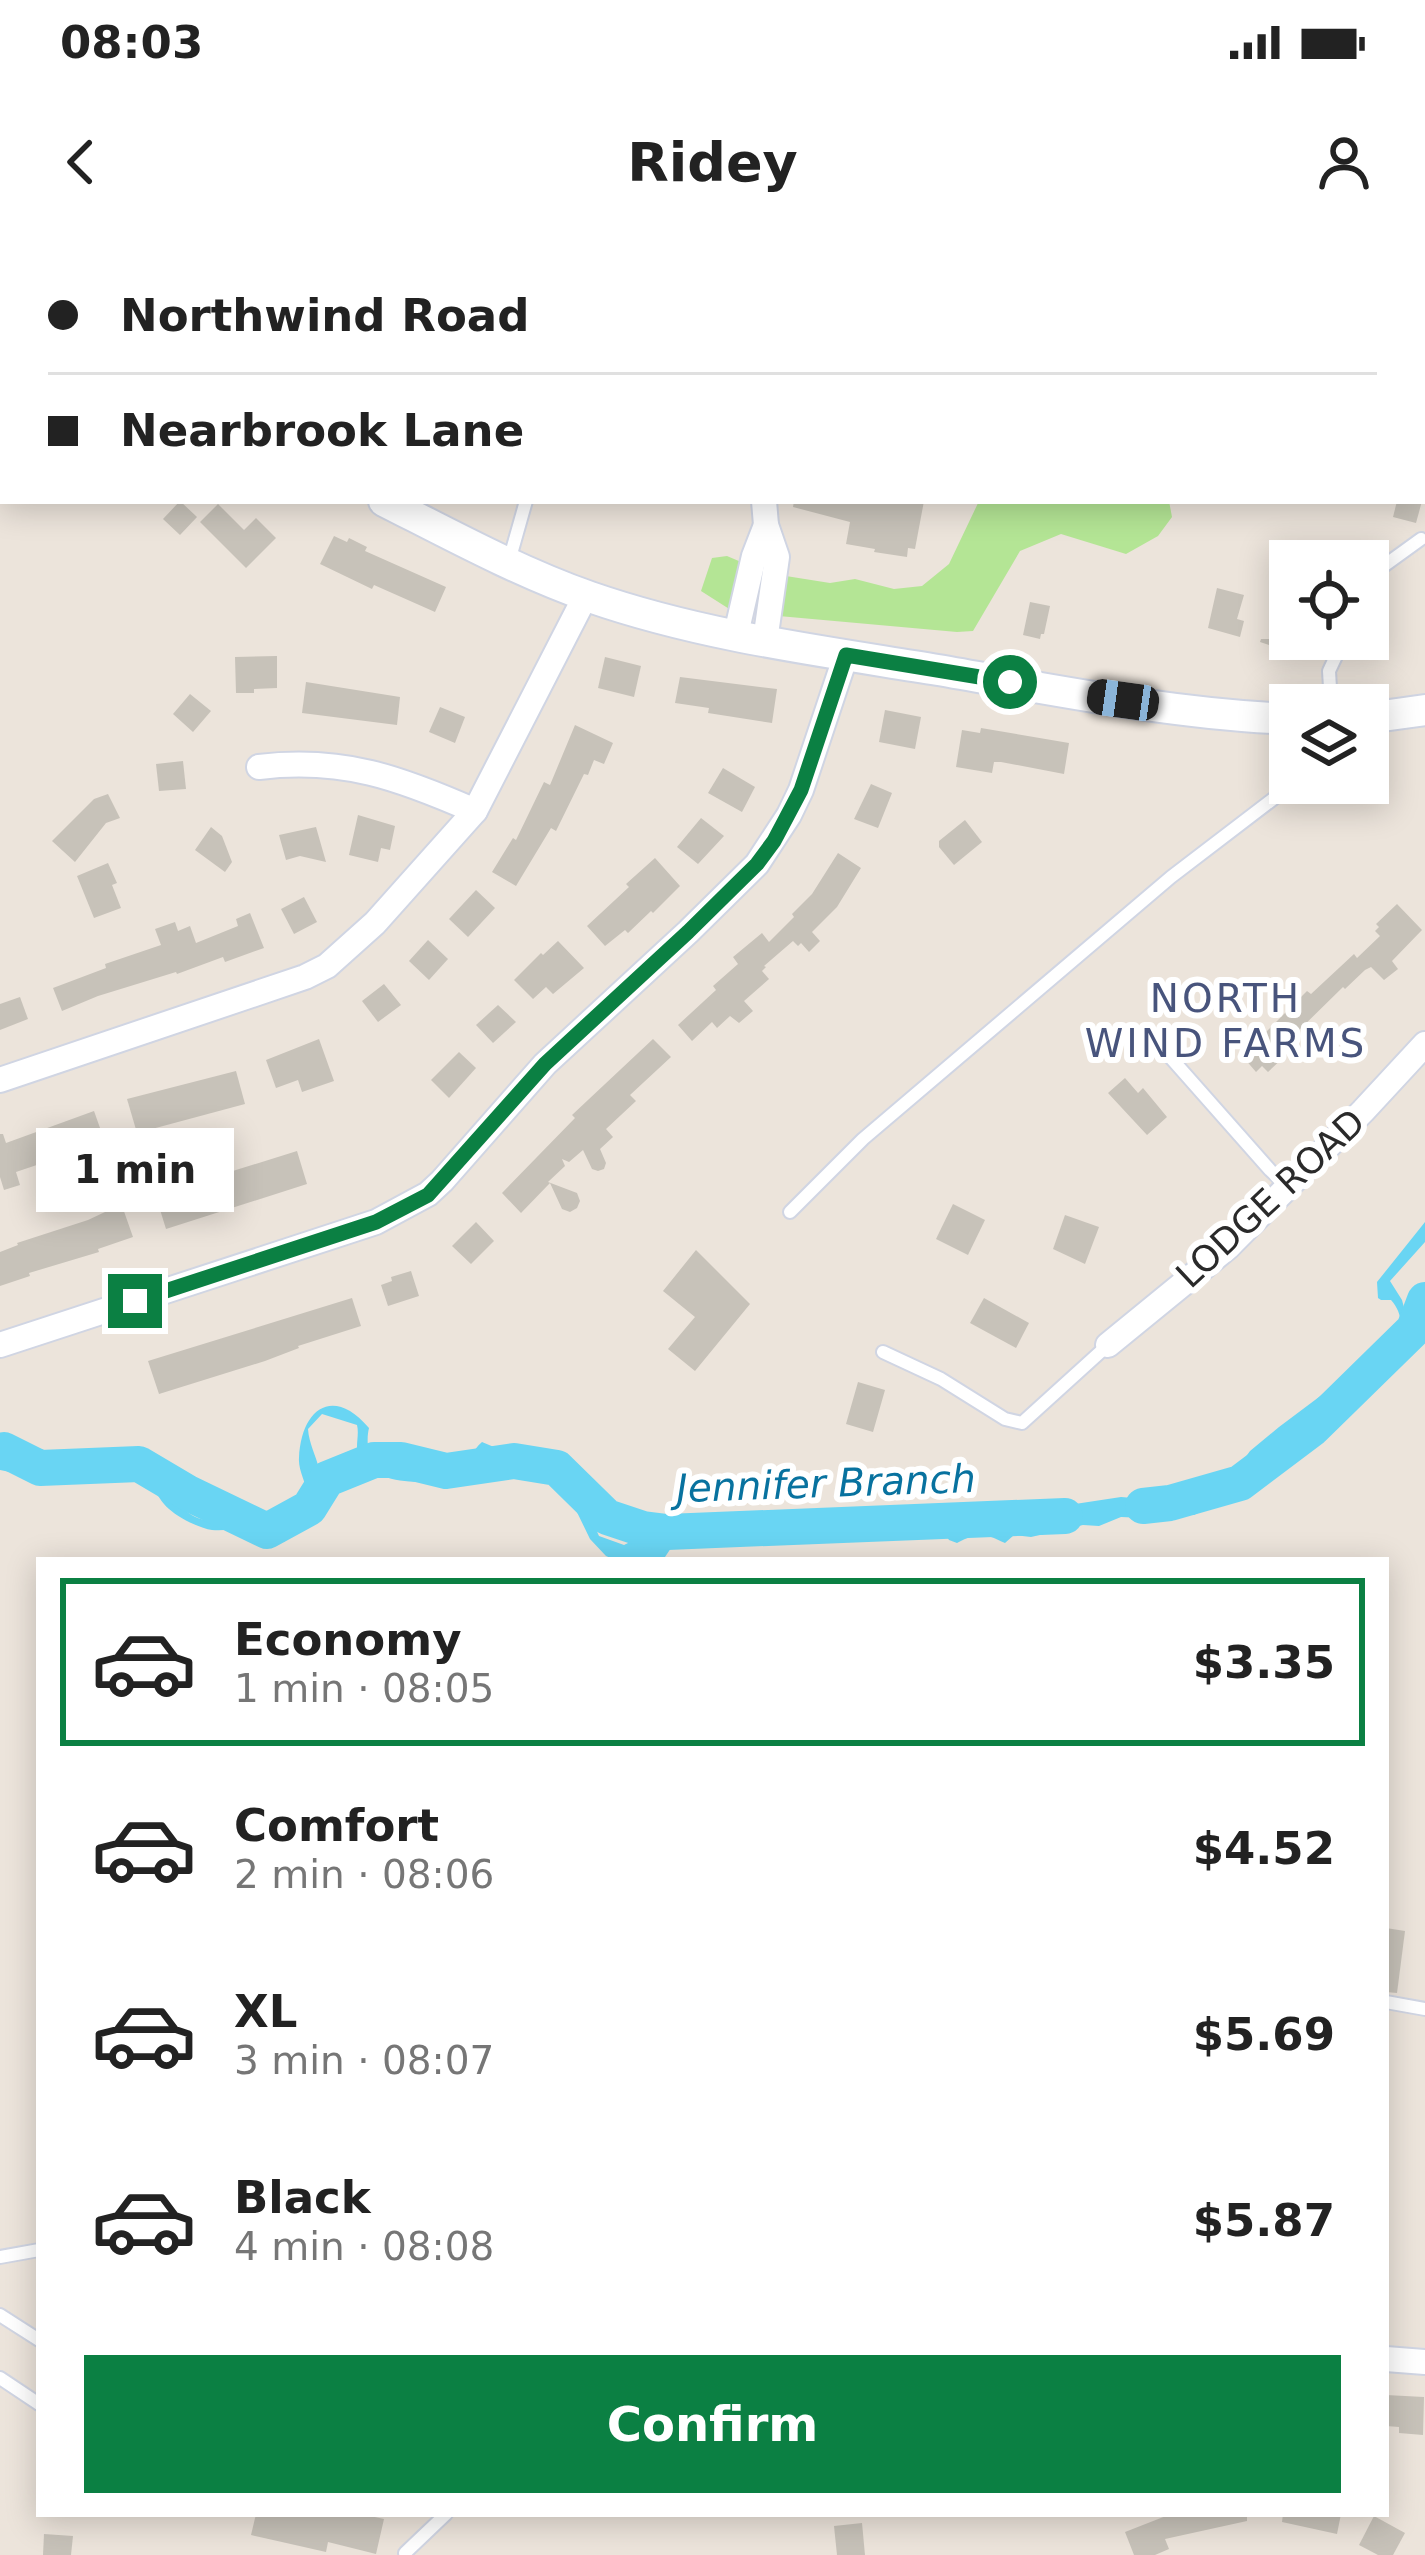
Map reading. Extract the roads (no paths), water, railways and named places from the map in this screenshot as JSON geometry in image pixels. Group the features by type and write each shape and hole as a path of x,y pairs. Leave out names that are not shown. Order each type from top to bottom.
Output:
{"street":[{"path":"390,504 508,562 651,616 846,655 1163,706 1269,717"},
{"path":"750,638 754,556 765,513"},
{"path":"0,1080 284,985 327,965 375,923 475,811 586,595"},
{"path":"0,1346 360,1228 428,1195 545,1064 757,864 801,790 846,655"},
{"path":"1389,715 1425,710"},
{"path":"260,767 290,763 376,773 475,811"},
{"name":"LODGE ROAD","path":"1108,1346 1228,1247 1425,1044"},
{"path":"1389,2359 1425,2362"}],"lane":[{"path":"508,562 525,504"},
{"path":"1389,562 1421,539"},
{"path":"790,1211 863,1139 1153,892 1269,802"},
{"path":"1148,1033 1288,1186"},
{"path":"883,1352 941,1378 1006,1419 1022,1423 1108,1346"},
{"path":"1389,2002 1425,2008"},
{"path":"0,2257 36,2251"},
{"path":"0,2315 36,2338"},
{"path":"0,2378 36,2402"},
{"path":"405,2554 443,2517"}],"water":[{"name":"Jennifer Branch","path":"1425,1222 1425,1242 1390,1281 1407,1319 1390,1365 1377,1377 1320,1405 1273,1442 1251,1478 1194,1515 1121,1517 1099,1526 1031,1537 1014,1535 1005,1543 981,1535 957,1543 943,1531 846,1540 798,1532 754,1532 741,1524 703,1524 674,1537 665,1557 608,1557 590,1539 558,1473 539,1457 449,1480 389,1478 361,1461 357,1425 322,1414 308,1429 319,1469 318,1489 284,1542 253,1530 212,1530 189,1522 164,1504 135,1465 35,1477 0,1470 0,1459 32,1472 126,1451 178,1504 200,1519 215,1520 231,1513 255,1521 296,1515 308,1495 299,1463 301,1441 313,1416 332,1406 356,1415 369,1428 373,1463 391,1474 452,1472 482,1442 501,1450 541,1450 573,1478 599,1536 624,1545 712,1513 854,1524 884,1518 991,1521 1028,1518 1121,1497 1139,1502 1166,1496 1198,1497 1213,1491 1279,1427 1392,1348 1401,1327 1399,1313 1391,1300 1378,1298 1377,1282"}],"waterway":[{"name":"Jennifer Branch","path":"1143,1506 1240,1483 1313,1428 1414,1329 1425,1300"},
{"name":"Jennifer Branch","path":"0,1451 40,1468 139,1464 267,1531 309,1508 327,1479 374,1460 401,1460 446,1471 514,1461 557,1468 607,1517 667,1532 1065,1516"}],"district":[{"name":"NORTH WIND FARMS","path":"1226,1020"}]}
